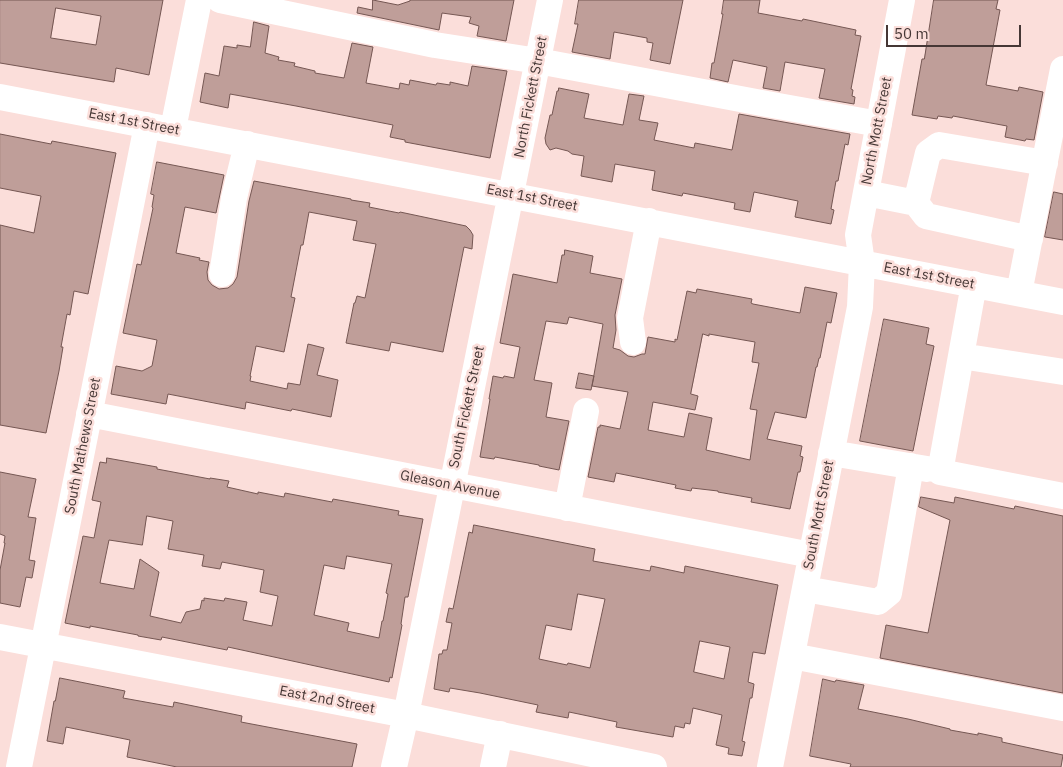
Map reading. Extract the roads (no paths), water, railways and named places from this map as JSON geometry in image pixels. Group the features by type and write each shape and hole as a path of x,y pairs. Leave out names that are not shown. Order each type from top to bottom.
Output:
{"street":[{"path":"173,130 199,0"},
{"path":"220,0 435,45 538,60 879,124"},
{"name":"North Fickett Street","path":"511,194 550,0"},
{"name":"North Mott Street","path":"862,263 858,235 902,0"},
{"path":"1019,293 1063,69"},
{"name":"East 1st Street","path":"0,96 1063,302"},
{"name":"South Mathews Street","path":"19,767 147,125"},
{"path":"222,274 234,198 247,144"},
{"path":"916,203 928,153 939,145 1045,163"},
{"path":"866,193 916,203 926,216 1030,239"},
{"name":"South Fickett Street","path":"394,767 511,194"},
{"path":"633,342 630,318 649,221"},
{"name":"South Mott Street","path":"770,767 860,307 862,263"},
{"path":"940,472 974,284"},
{"path":"961,356 1063,372"},
{"path":"567,508 586,411"},
{"name":"Gleason Avenue","path":"89,414 811,555"},
{"path":"831,453 911,466 1063,496"},
{"path":"805,589 878,602 890,593 911,466"},
{"name":"East 2nd Street","path":"0,637 406,715 654,767"},
{"path":"792,656 1063,708"},
{"path":"493,767 500,734"}]}
